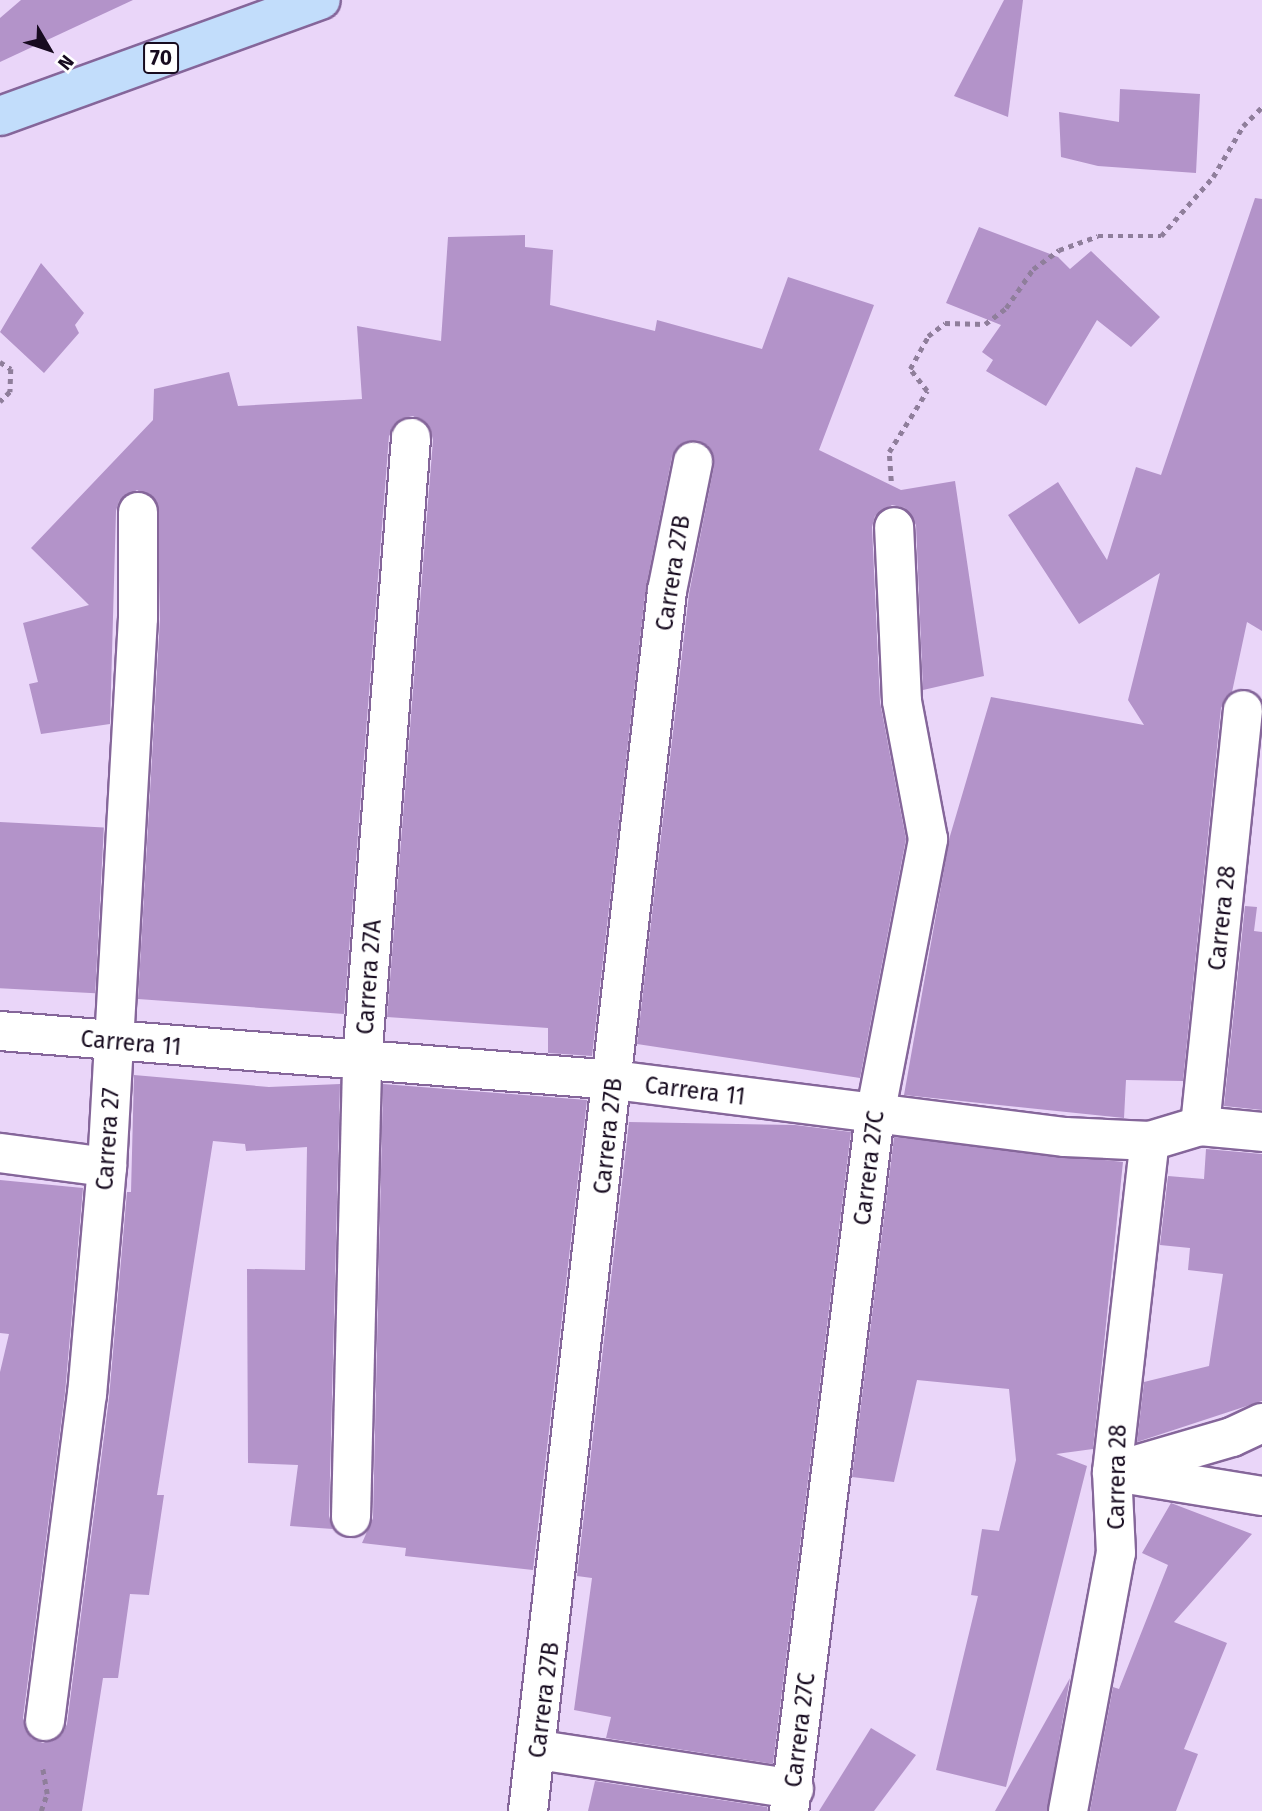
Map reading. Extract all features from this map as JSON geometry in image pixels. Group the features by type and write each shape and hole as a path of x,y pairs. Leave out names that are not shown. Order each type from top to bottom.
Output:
{"main road":[{"name":"70","path":"0,116 321,0"}],"street":[{"name":"Carrera 27A","path":"351,1517 362,1061 411,438"},
{"name":"Carrera 27B","path":"528,1811 539,1750 667,591 693,462"},
{"name":"Carrera 27","path":"45,1721 87,1395 107,1167 138,618 138,512"},
{"name":"Carrera 27C","path":"792,1800 875,1115 928,839 902,701 894,527"},
{"name":"Carrera 28","path":"1200,1126 1243,710"},
{"name":"Carrera 11","path":"0,1031 614,1080 1065,1137 1150,1141 1200,1126 1262,1132"},
{"name":"Carrera 28","path":"1068,1811 1116,1553 1112,1472 1150,1141"},
{"path":"0,1153 107,1167"},
{"path":"1112,1472 1232,1437 1262,1423"},
{"path":"1112,1472 1262,1496"},
{"path":"539,1750 792,1800"}],"path":[{"path":"894,527 889,452 927,391 911,369 928,336 945,323 985,324 1006,308 1033,269 1059,250 1098,236 1161,236 1213,177 1242,126 1262,107"},
{"path":"0,362 12,369 10,392 0,402"}],"building":[{"path":"21,0 133,0 0,62 0,18"},
{"path":"1004,0 1023,0 1008,117 954,96"},
{"path":"1120,89 1200,94 1196,173 1098,166 1061,157 1059,112 1119,122"},
{"path":"1255,198 1262,199 1262,631 1247,622 1232,692 1221,708 1183,1081 1126,1080 1124,1118 904,1095 950,836 991,697 1144,725 1128,700 1160,573 1079,624 1008,515 1058,482 1107,560 1136,467 1161,475"},
{"path":"979,227 1058,257 1070,269 1091,251 1160,317 1131,347 1097,320 1046,406 986,371 993,360 982,352 1001,325 946,303"},
{"path":"525,235 525,247 553,250 550,305 655,331 657,320 762,349 788,277 874,305 819,450 901,490 955,481 984,676 923,690 916,525 905,508 892,505 875,516 872,527 880,702 906,839 860,1078 637,1044 689,594 714,466 708,446 697,441 685,442 672,457 646,587 592,1056 548,1053 548,1028 387,1017 433,440 430,428 413,416 401,419 389,436 344,1014 138,999 160,619 157,502 137,490 119,501 116,511 110,724 41,734 29,684 38,682 23,623 89,605 31,548 153,420 154,389 229,372 238,406 362,399 357,326 441,341 448,237"},
{"path":"41,263 84,313 75,325 79,333 44,373 0,332"},
{"path":"0,822 104,827 95,993 0,988"},
{"path":"1245,906 1257,907 1254,931 1262,932 1262,1110 1224,1106"},
{"path":"134,1075 269,1087 340,1084 329,1516 333,1529 290,1526 298,1465 248,1463 247,1269 305,1270 307,1147 246,1151 245,1144 213,1141 157,1495 164,1495 149,1595 130,1594 118,1678 103,1678 82,1811 0,1811 0,1372 9,1334 0,1333 0,1180 83,1188 65,1393 23,1718 31,1738 43,1743 62,1735 67,1724 109,1398 127,1192 131,1192"},
{"path":"383,1084 587,1100 533,1570 405,1556 406,1548 362,1543 373,1518"},
{"path":"629,1122 795,1125 851,1132 773,1764 606,1738 611,1717 574,1710 592,1578 577,1576"},
{"path":"894,1137 1123,1162 1093,1449 1056,1454 1087,1466 1006,1787 936,1770 978,1596 971,1595 982,1529 999,1531 1016,1460 1009,1389 917,1380 894,1482 852,1477"},
{"path":"1206,1149 1262,1154 1262,1401 1137,1442 1144,1382 1209,1366 1223,1274 1188,1270 1190,1248 1160,1245 1168,1176 1204,1179"},
{"path":"1171,1503 1252,1534 1174,1622 1227,1643 1184,1749 1198,1754 1176,1811 1090,1811 1113,1687 1119,1689 1168,1565 1142,1553"},
{"path":"1070,1678 1047,1811 995,1811"},
{"path":"871,1728 916,1755 874,1811 819,1811"},
{"path":"595,1781 767,1807 768,1811 588,1811"}]}
